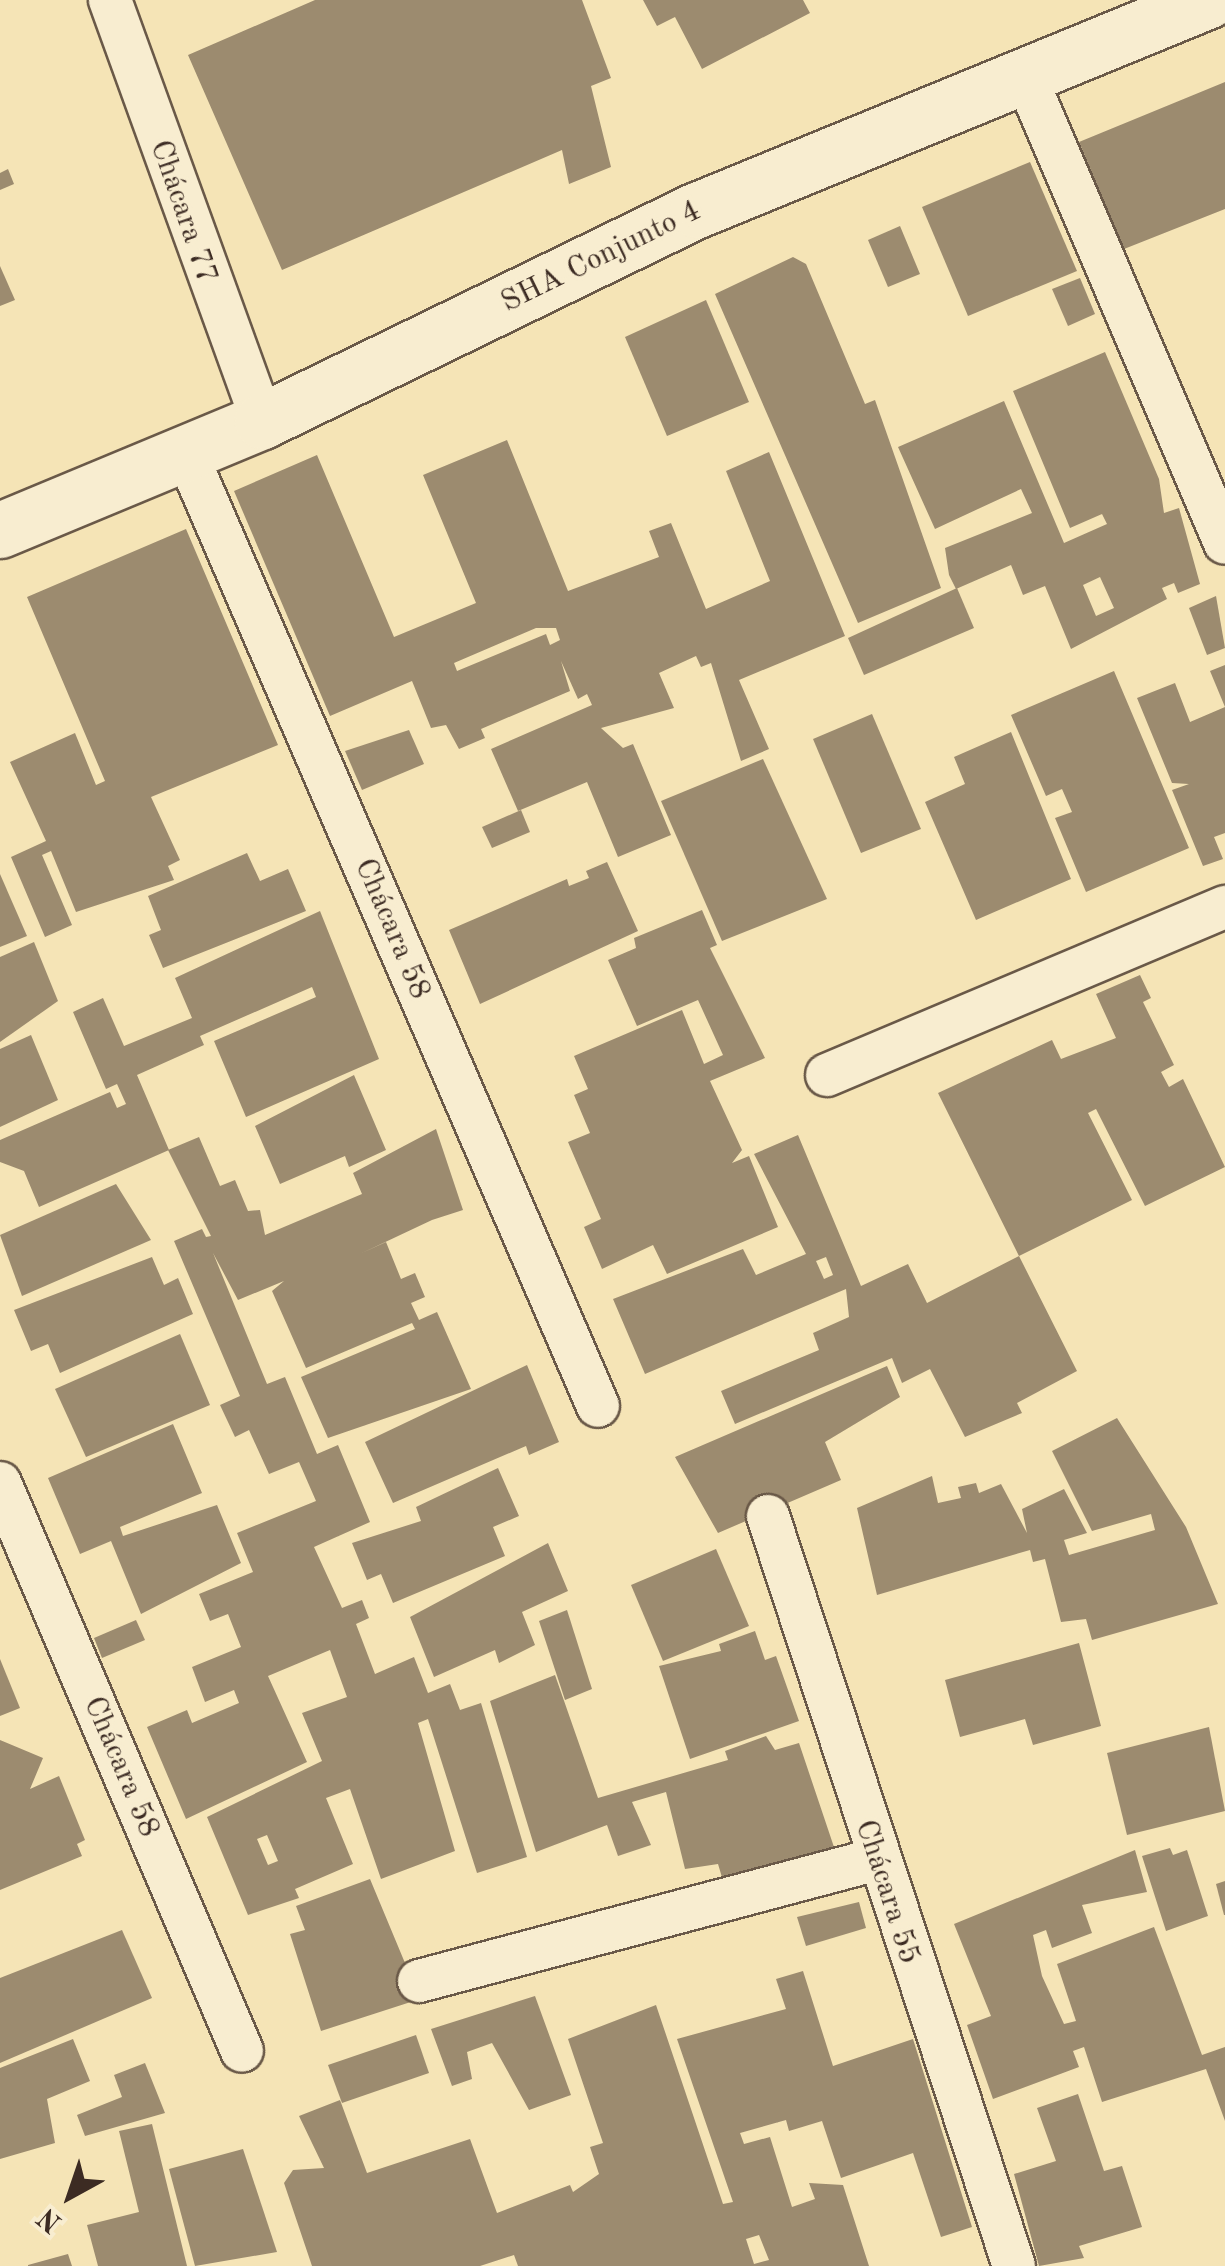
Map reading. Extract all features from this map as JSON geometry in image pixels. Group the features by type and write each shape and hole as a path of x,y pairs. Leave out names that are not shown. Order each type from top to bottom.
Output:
{"street":[{"name":"Chácara 77","path":"110,0 262,421"},
{"name":"SHA Conjunto 4","path":"0,530 262,421 698,210 1023,72 1210,0"},
{"path":"1023,72 1225,544"},
{"name":"Chácara 58","path":"186,452 598,1406"},
{"path":"827,1075 1225,907"},
{"name":"Chácara 58","path":"0,1483 242,2051"},
{"name":"Chácara 55","path":"768,1516 875,1860 1014,2266"},
{"path":"419,1981 875,1860"}],"building":[{"path":"315,0 582,0 611,78 591,86 611,167 569,184 562,150 282,270 188,55"},
{"path":"643,0 803,0 810,13 702,69 675,17 657,26"},
{"path":"1225,82 1225,209 1124,249 1115,228 1097,235 1087,214 1103,199 1079,142"},
{"path":"1030,162 1077,271 968,316 922,207"},
{"path":"8,169 14,184 0,190 0,173"},
{"path":"900,226 920,274 888,287 868,240"},
{"path":"793,257 806,264 865,404 875,400 941,588 858,623 715,294"},
{"path":"0,266 15,300 0,306"},
{"path":"1080,278 1095,314 1068,326 1052,289"},
{"path":"706,300 749,402 667,436 625,337"},
{"path":"1105,352 1159,479 1164,513 1179,508 1200,584 1178,593 1174,583 1162,588 1167,599 1071,649 1045,586 1023,595 1011,565 956,589 949,575 945,548 1032,513 1021,489 935,529 898,447 1004,401 1064,543 1107,524 1102,514 1070,528 1013,391","holes":["1100,577 1114,608 1096,616 1083,585"]},
{"path":"507,440 568,591 659,557 649,531 671,523 706,609 770,581 726,471 769,452 845,636 739,680 769,749 741,761 711,663 701,667 696,656 659,673 674,708 601,728 623,748 633,744 671,835 618,857 587,782 518,811 491,749 592,705 587,694 578,699 561,661 570,691 481,729 485,738 459,749 446,725 431,728 412,681 330,716 234,491 317,455 394,637 476,603 423,475","holes":["536,628 556,628 560,640 550,645 546,634 457,671 454,663"]},
{"path":"186,529 278,745 151,797 180,860 168,866 174,880 76,912 51,851 42,855 72,925 45,937 11,857 46,841 10,762 75,733 96,785 105,781 27,597"},
{"path":"957,588 974,628 864,675 848,638"},
{"path":"1216,596 1225,648 1207,655 1189,608"},
{"path":"1225,665 1225,707 1210,671"},
{"path":"1114,671 1189,848 1086,892 1055,818 1072,812 1062,789 1046,796 1011,715"},
{"path":"1175,683 1190,722 1225,707 1225,833 1214,837 1223,859 1203,866 1172,790 1189,784 1172,783 1137,698"},
{"path":"872,714 921,829 861,853 813,739"},
{"path":"409,730 424,764 362,790 345,751"},
{"path":"1011,732 1071,879 976,920 925,802 965,784 954,757"},
{"path":"763,759 827,899 722,941 661,801"},
{"path":"521,810 530,832 492,848 482,827"},
{"path":"247,853 260,881 288,869 306,911 163,968 149,935 161,930 148,896"},
{"path":"607,862 638,931 480,1004 449,930 567,879 569,886 589,878 586,871"},
{"path":"0,874 27,936 0,947"},
{"path":"702,910 717,945 710,948 765,1058 710,1081 742,1150 732,1163 749,1156 778,1227 667,1274 653,1245 602,1269 584,1227 601,1219 568,1142 590,1133 574,1095 588,1089 574,1056 682,1010 704,1064 723,1055 698,1000 637,1026 608,960 636,948 634,938"},
{"path":"320,911 379,1059 246,1117 214,1041 316,997 312,987 200,1036 204,1045 137,1075 169,1150 39,1207 24,1171 0,1162 0,1140 110,1092 117,1108 126,1104 117,1084 106,1089 73,1012 103,998 124,1046 192,1018 175,978"},
{"path":"34,942 58,1001 0,1042 0,957"},
{"path":"1140,975 1151,998 1143,1002 1174,1065 1161,1072 1169,1087 1183,1079 1225,1167 1145,1206 1096,1109 1088,1113 1132,1200 1019,1256 938,1093 1052,1040 1061,1059 1116,1038 1096,994"},
{"path":"31,1035 58,1100 0,1127 0,1049"},
{"path":"354,1075 386,1150 349,1167 345,1156 280,1184 255,1126"},
{"path":"436,1129 463,1210 432,1220 362,1253 386,1242 401,1279 415,1273 425,1297 411,1303 419,1320 437,1312 471,1389 328,1438 301,1377 415,1329 412,1323 306,1368 272,1291 284,1281 238,1300 213,1253 267,1384 285,1377 317,1454 338,1445 370,1522 314,1547 342,1608 362,1600 369,1618 356,1624 375,1674 414,1657 428,1693 450,1684 460,1710 481,1703 527,1857 477,1873 428,1719 418,1723 455,1851 381,1879 350,1789 326,1798 353,1864 295,1889 299,1898 248,1915 207,1817 322,1761 302,1713 347,1697 330,1650 268,1676 307,1762 186,1819 147,1727 187,1710 192,1723 239,1703 234,1690 205,1702 192,1667 241,1647 228,1614 210,1621 199,1594 253,1572 237,1533 316,1501 299,1462 269,1474 249,1430 235,1437 220,1405 240,1396 174,1241 202,1229 206,1237 211,1236 168,1150 199,1137 220,1186 235,1180 248,1211 260,1210 265,1235 362,1194 353,1173","holes":["267,1835 278,1861 268,1865 257,1839"]},
{"path":"798,1135 861,1286 908,1264 927,1303 1019,1256 1077,1371 1017,1403 1022,1413 965,1437 930,1369 902,1383 892,1358 735,1424 721,1391 819,1350 813,1333 849,1317 846,1289 645,1374 613,1299 743,1249 756,1275 806,1254 754,1154","holes":["826,1257 833,1275 824,1279 816,1261"]},
{"path":"116,1184 151,1240 22,1296 0,1235"},
{"path":"152,1257 164,1285 178,1278 193,1314 60,1373 48,1344 31,1351 14,1310"},
{"path":"180,1334 210,1405 86,1457 55,1389"},
{"path":"527,1365 559,1442 529,1455 526,1446 393,1503 365,1442"},
{"path":"887,1366 900,1397 825,1442 841,1480 718,1533 675,1457"},
{"path":"1117,1418 1186,1527 1218,1604 1092,1640 1086,1619 1061,1622 1045,1559 1033,1562 1030,1550 877,1595 857,1508 932,1476 938,1503 961,1498 958,1487 976,1483 979,1493 1001,1484 1027,1533 1022,1509 1064,1489 1087,1533 1064,1540 1069,1555 1155,1530 1151,1514 1092,1531 1052,1451"},
{"path":"173,1424 202,1493 120,1527 123,1536 217,1505 241,1563 141,1614 111,1541 80,1554 48,1478"},
{"path":"498,1468 519,1516 493,1527 505,1556 393,1603 381,1574 367,1580 352,1543 421,1521 416,1507"},
{"path":"548,1543 568,1591 522,1612 535,1645 499,1663 495,1650 434,1677 410,1617"},
{"path":"716,1549 749,1626 663,1661 631,1585"},
{"path":"567,1610 592,1689 565,1700 539,1621"},
{"path":"136,1620 145,1640 102,1658 94,1638"},
{"path":"755,1631 765,1660 776,1656 799,1721 690,1759 659,1666 721,1651 719,1644"},
{"path":"1079,1643 1101,1726 1033,1745 1025,1719 960,1737 945,1680"},
{"path":"0,1659 20,1708 0,1716"},
{"path":"555,1675 598,1798 728,1760 725,1751 766,1736 775,1750 799,1743 836,1853 724,1884 718,1864 685,1869 666,1792 632,1802 651,1845 618,1856 607,1825 536,1852 490,1701"},
{"path":"1209,1727 1225,1811 1127,1835 1107,1753"},
{"path":"0,1740 43,1758 30,1789 59,1776 85,1840 77,1844 82,1856 0,1890"},
{"path":"1170,1848 1173,1855 1187,1850 1208,1916 1166,1931 1142,1856"},
{"path":"1135,1850 1147,1892 1082,1905 1092,1933 1052,1948 1046,1930 1033,1935 1042,1976 1064,2024 1076,2021 1057,1964 1154,1927 1202,2055 1225,2047 1225,2121 1206,2069 1102,2102 1084,2047 1073,2051 1079,2067 993,2099 967,2025 991,2016 954,1924"},
{"path":"370,1879 420,1999 321,2031 290,1934 305,1930 296,1906"},
{"path":"1225,1881 1225,1915 1224,1915 1216,1884"},
{"path":"859,1902 866,1928 806,1946 797,1917"},
{"path":"122,1930 152,1998 0,2063 0,1978"},
{"path":"803,1971 833,2066 913,2039 972,2227 941,2237 913,2153 841,2178 822,2121 789,2131 786,2120 740,2133 744,2144 770,2137 792,2207 815,2199 809,2183 843,2185 869,2266 518,2266 514,2255 480,2266 312,2266 284,2183 293,2170 324,2168 299,2116 340,2100 367,2173 470,2139 497,2213 570,2185 573,2192 599,2174 590,2147 603,2143 568,2039 656,2005 723,2204 733,2202 677,2039 786,2009 776,1979","holes":["759,2235 769,2260 754,2264 746,2239"]},
{"path":"535,1996 571,2095 529,2110 492,2043 467,2052 472,2079 452,2086 431,2029"},
{"path":"416,2035 429,2073 342,2103 328,2065"},
{"path":"73,2039 90,2081 47,2099 55,2143 0,2159 0,2068"},
{"path":"145,2063 165,2113 85,2136 77,2115 122,2097 114,2075"},
{"path":"1078,2094 1104,2171 1122,2166 1142,2227 1079,2246 1084,2258 1039,2266 1014,2174 1056,2161 1037,2108"},
{"path":"152,2124 187,2266 98,2266 87,2225 139,2212 119,2131"},
{"path":"243,2149 277,2252 195,2266 169,2169"},
{"path":"68,2254 72,2266 28,2266 28,2265"}]}
